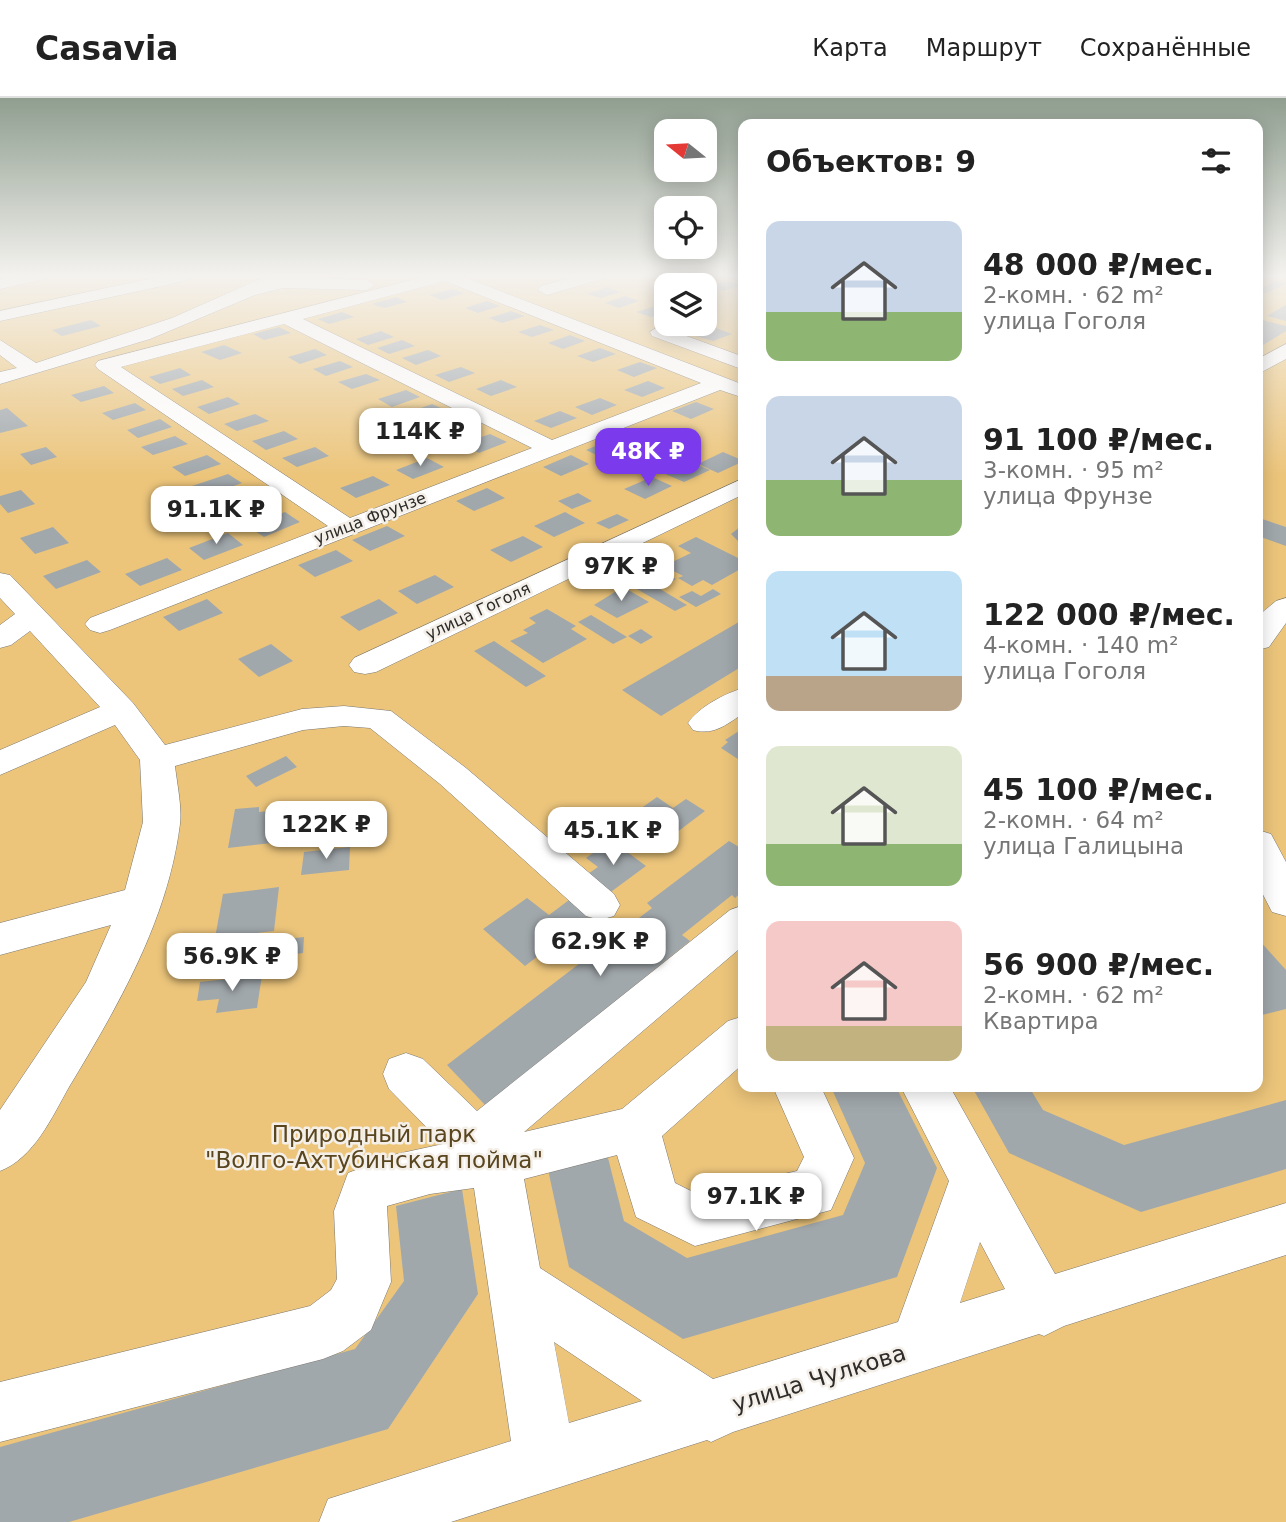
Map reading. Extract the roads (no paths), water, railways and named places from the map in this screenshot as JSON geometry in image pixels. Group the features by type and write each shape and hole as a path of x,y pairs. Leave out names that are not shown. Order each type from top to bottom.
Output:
{"street":[{"path":"0,378 33,370 114,342"},
{"path":"193,342 106,365 347,527"},
{"path":"337,342 551,448"},
{"path":"619,342 738,390"},
{"path":"686,342 738,362"},
{"path":"0,346 33,370"},
{"path":"1263,365 1286,351"},
{"name":"улица Фрунзе","path":"100,624 719,383"},
{"name":"улица Гоголя","path":"365,664 738,488"},
{"path":"0,581 121,710 157,759 162,822 142,901 104,990 29,1111 0,1148"},
{"path":"1263,631 1276,606"},
{"path":"0,639 32,615"},
{"path":"705,723 738,702"},
{"path":"0,763 121,710"},
{"path":"157,759 302,720 344,716 379,718 453,776 600,905"},
{"path":"1269,849 1286,901"},
{"path":"0,939 142,901"},
{"path":"0,1412 323,1331 351,1310 364,1282 360,1211 366,1190 384,1182 470,1163 485,1153 738,926"},
{"path":"485,1153 635,1128 738,1040"},
{"path":"406,1074 485,1153 516,1284 545,1463"},
{"path":"635,1128 654,1199 695,1220 813,1192 829,1158 799,1092"},
{"path":"928,1092 1044,1308"},
{"path":"917,1348 975,1180"},
{"name":"улица Чулкова","path":"351,1522 917,1348 1286,1229"},
{"path":"516,1284 711,1412"}],"park label":[{"name":"Природный парк \"Волго-Ахтубинская пойма\"","path":"374,1147"}]}
